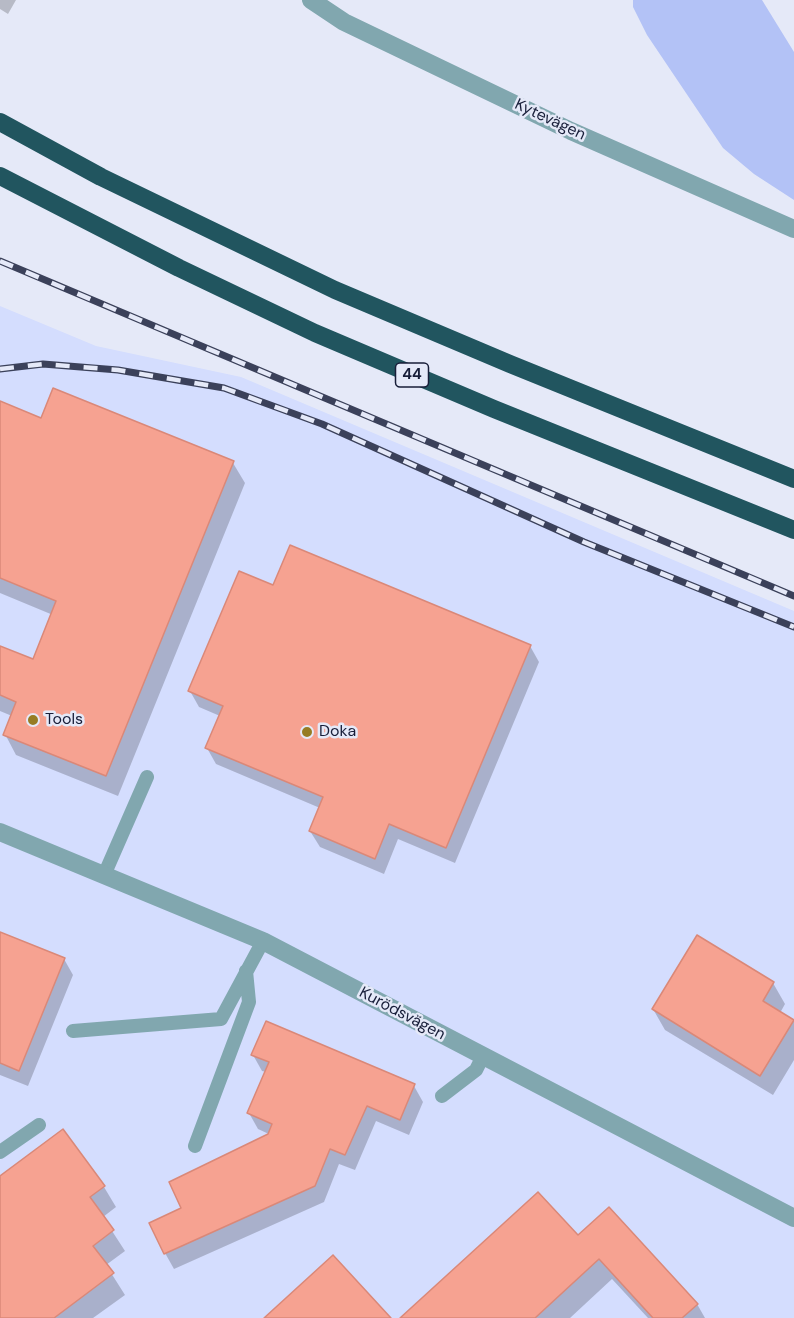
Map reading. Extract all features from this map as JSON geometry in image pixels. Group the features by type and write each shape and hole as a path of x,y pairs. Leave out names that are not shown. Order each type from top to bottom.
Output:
{"highway":[{"path":"0,122 101,177 335,290 499,360 794,479"},
{"name":"44","path":"0,176 179,268 315,333 494,410 794,530"}],"street":[{"name":"Kytevägen","path":"311,0 344,22 560,126 794,229"},
{"name":"Kurödsvägen","path":"0,831 263,941 794,1218"}],"lane":[{"path":"105,873 147,777"},
{"path":"73,1031 221,1019 263,941"},
{"path":"195,1146 249,1002 246,971"},
{"path":"442,1096 476,1070 483,1056"},
{"path":"0,1152 39,1125"}],"shaded area":[{"path":"633,0 762,0 794,52 794,200 754,174 723,148 647,35 633,7"},
{"path":"0,306 96,346 241,377 794,611 794,1318 0,1318"}],"building":[{"path":"53,388 234,461 106,776 3,735 16,702 0,695 0,646 33,659 56,601 0,578 0,401 41,418"},
{"path":"290,545 531,645 446,848 389,824 375,859 309,831 323,797 205,748 223,706 188,691 239,571 273,585"},
{"path":"0,932 65,958 19,1071 0,1063"},
{"path":"697,935 774,982 763,1001 794,1020 760,1076 652,1009"},
{"path":"266,1021 415,1084 400,1120 367,1106 345,1155 330,1149 315,1186 164,1254 149,1223 181,1208 169,1182 268,1134 272,1124 247,1113 269,1062 251,1055"},
{"path":"63,1129 105,1186 90,1197 114,1230 93,1246 114,1273 54,1318 0,1318 0,1176"},
{"path":"538,1192 578,1235 609,1207 698,1304 682,1318 653,1318 599,1259 535,1318 400,1318"},
{"path":"333,1255 391,1318 264,1318"}],"railway":[{"path":"0,261 794,596"},
{"path":"0,369 43,364 118,370 224,388 322,424 584,542 794,627"}],"place":[{"name":"Tools","path":"33,720"},
{"name":"Doka","path":"307,732"}]}
